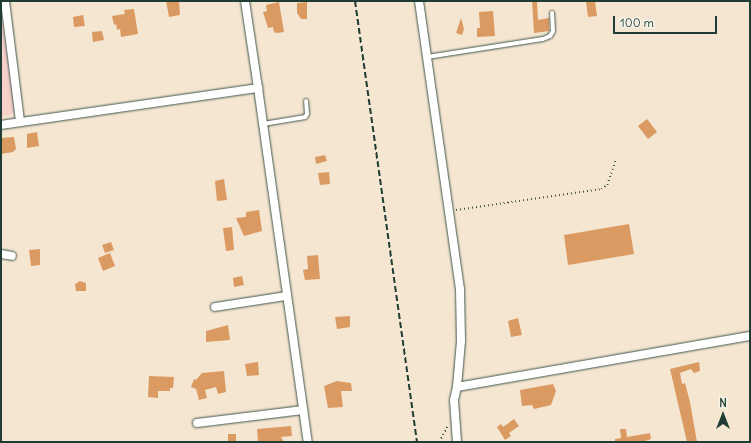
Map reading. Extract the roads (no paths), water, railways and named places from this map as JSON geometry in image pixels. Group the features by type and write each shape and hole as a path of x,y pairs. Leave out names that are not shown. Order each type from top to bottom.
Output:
{"street":[{"path":"5,1 20,122"},
{"path":"245,1 308,442"},
{"path":"418,1 460,289 461,317 456,414 457,442"},
{"path":"1,125 258,88"},
{"path":"1,254 12,256"},
{"path":"215,307 286,296"},
{"path":"457,387 750,336"},
{"path":"197,423 304,410"}],"lane":[{"path":"426,57 543,39 550,36 553,31 552,13"},
{"path":"263,124 305,117 307,114 306,101"}],"railway":[{"path":"355,1 417,442"}]}
